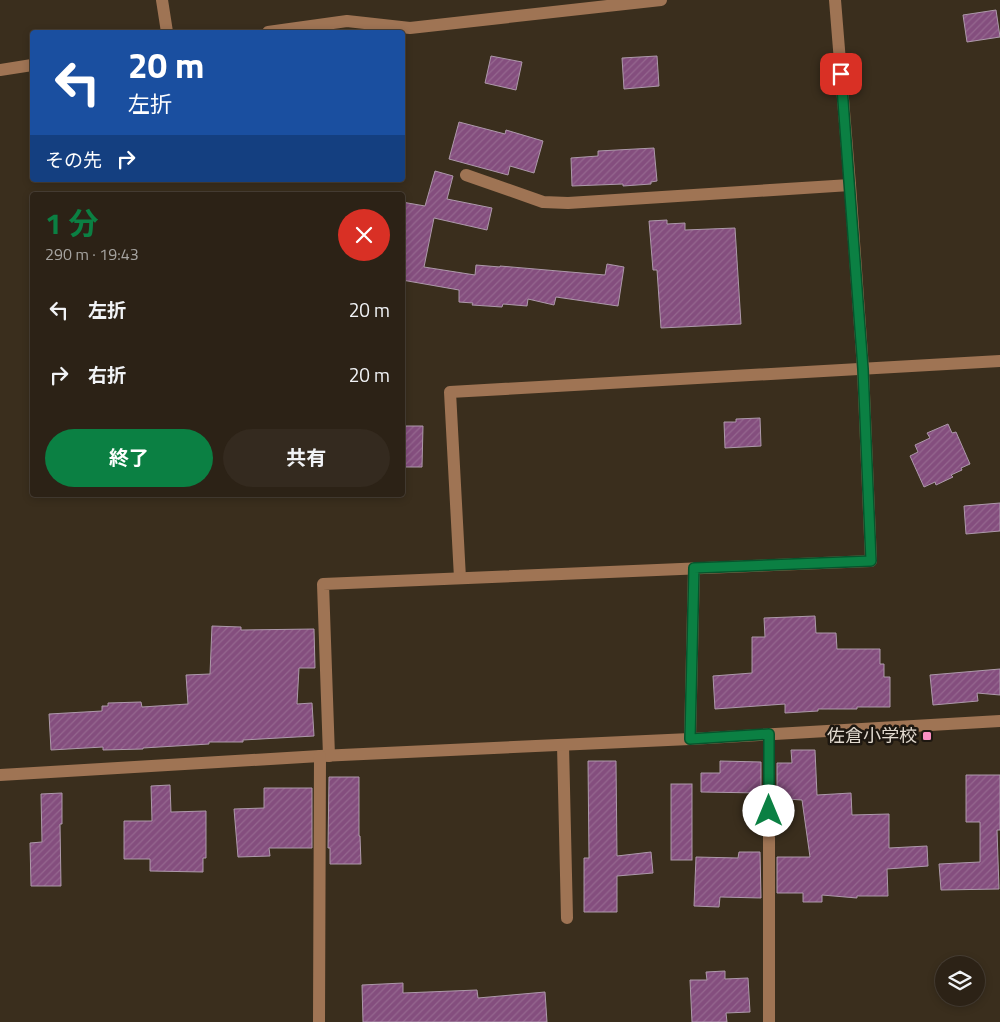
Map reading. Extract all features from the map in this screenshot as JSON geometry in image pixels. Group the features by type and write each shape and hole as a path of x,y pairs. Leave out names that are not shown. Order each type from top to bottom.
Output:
{"street":[{"path":"162,0 167,30"},
{"path":"284,30 347,22 410,28 661,0"},
{"path":"319,1022 324,756 323,584 871,561 863,369 835,0"},
{"path":"0,70 30,65"},
{"path":"466,175 543,202 568,204 850,186"},
{"path":"460,578 450,392 1000,361"},
{"path":"690,739 694,568"},
{"path":"0,775 324,756 690,739 1000,720"},
{"path":"769,734 769,1022"},
{"path":"563,745 567,918"}],"building":[{"path":"996,10 1000,37 967,42 963,15"},
{"path":"491,56 522,62 516,90 485,83"},
{"path":"657,56 659,86 624,89 622,58"},
{"path":"459,122 505,134 506,130 543,141 534,173 510,166 508,175 449,159"},
{"path":"654,148 657,181 651,182 651,184 572,186 571,158 598,156 598,151"},
{"path":"435,171 453,176 447,199 492,208 487,230 434,218 424,267 475,275 476,265 605,275 607,264 624,267 618,306 556,297 554,305 528,299 527,306 503,304 502,307 472,305 473,303 459,302 459,290 405,281 405,203 425,206"},
{"path":"667,220 667,224 685,223 685,230 735,228 741,324 661,328 657,270 653,270 649,221"},
{"path":"760,418 761,446 725,448 724,422 736,422 736,419"},
{"path":"948,424 952,433 956,432 970,464 951,475 953,477 936,485 935,482 924,487 910,456 918,452 915,445 930,438 927,433"},
{"path":"405,426 423,426 422,467 405,467"},
{"path":"1000,503 1000,531 966,534 964,506"},
{"path":"815,616 816,633 836,633 837,649 880,649 880,664 884,664 884,677 890,677 890,707 818,709 818,711 785,713 785,704 715,709 713,676 752,673 752,637 765,637 764,618"},
{"path":"212,626 241,627 241,630 314,629 315,668 299,668 297,704 312,703 314,736 243,740 243,742 209,742 209,744 143,749 103,750 103,747 51,750 49,714 102,711 102,706 108,706 108,703 141,702 142,707 188,704 186,675 210,674"},
{"path":"1000,669 1000,695 977,693 978,701 933,705 930,675"},
{"path":"791,750 815,750 817,795 851,793 852,815 889,814 889,848 927,846 928,866 887,869 888,896 857,896 857,898 822,895 822,902 803,902 803,893 777,893 777,857 810,857 802,800 787,799 787,794 777,793 777,763 792,763"},
{"path":"588,761 616,761 617,856 651,852 653,873 617,876 617,912 584,912 584,858 589,858"},
{"path":"720,761 761,762 761,793 701,792 701,773 720,773"},
{"path":"966,775 1000,775 1000,830 997,830 999,889 941,890 939,864 980,862 980,822 966,822"},
{"path":"329,777 359,777 361,864 330,864 330,848 328,848"},
{"path":"671,784 692,784 692,860 671,860"},
{"path":"170,785 171,812 206,811 206,858 203,858 203,872 150,871 150,859 124,859 124,821 152,821 151,786"},
{"path":"264,788 312,788 312,848 269,848 270,856 238,857 234,809 264,808"},
{"path":"62,793 62,824 60,824 61,886 31,886 30,843 42,842 41,794"},
{"path":"739,852 760,852 761,898 720,897 719,907 694,906 696,857 738,858"},
{"path":"725,971 725,979 748,978 750,1012 726,1013 727,1022 692,1022 690,980 707,980 706,972"},
{"path":"403,983 403,993 477,990 478,998 545,992 547,1022 363,1022 362,985"}],"place":[{"name":"佐倉小学校","path":"927,736"}],"route":[{"path":"769,811 769,734 690,739 694,568 871,561 863,369 841,74"}]}
